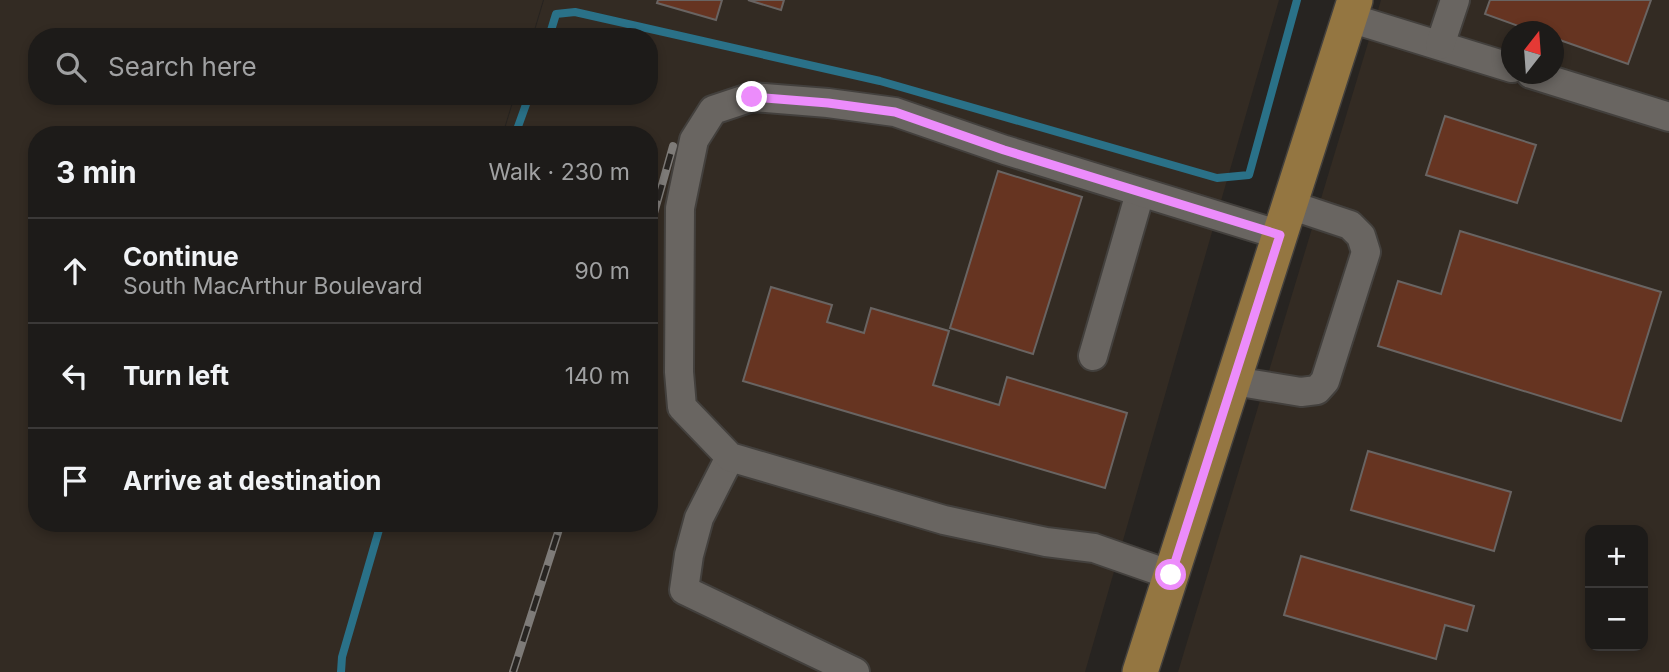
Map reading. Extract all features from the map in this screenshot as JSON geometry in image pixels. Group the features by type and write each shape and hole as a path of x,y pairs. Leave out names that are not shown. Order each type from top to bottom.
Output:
{"main road":[{"path":"1140,672 1353,9"}],"street":[{"path":"1440,45 1455,0"},
{"path":"1353,9 1440,45 1501,65"},
{"path":"1564,83 1666,110"},
{"path":"1171,575 1094,548 1046,542 944,520 730,457 682,407 679,372 680,208 694,139 713,110 752,97 828,103 895,112 1004,150 1140,192 1285,220 1350,225 1361,236 1366,251 1325,381 1317,390 1301,392 1234,381"},
{"path":"1093,356 1140,192"},
{"path":"730,457 699,518 689,555 684,590 855,672"}],"shaded area":[{"path":"0,0 543,0 535,28 28,28 28,105 511,105 505,126 28,126 28,532 380,532 337,672 0,672"},
{"path":"544,0 1279,0 1085,672 339,672 382,532 658,532 658,126 506,126 512,105 658,105 658,28 536,28"},
{"path":"1381,0 1669,0 1669,672 1178,672"}],"building":[{"path":"658,0 722,0 716,20 657,3"},
{"path":"748,0 784,0 781,10"},
{"path":"1490,0 1651,0 1628,64 1564,42 1564,21 1504,21 1485,14"},
{"path":"1445,116 1536,145 1517,203 1426,175"},
{"path":"998,171 1082,197 1033,354 950,328"},
{"path":"1460,231 1661,292 1621,421 1378,346 1398,281 1441,294"},
{"path":"771,287 832,305 827,322 864,333 871,308 949,331 933,385 999,405 1007,377 1127,413 1105,488 743,381"},
{"path":"1368,451 1511,492 1494,551 1351,510"},
{"path":"1301,556 1474,606 1467,631 1445,625 1436,659 1284,615"}],"waterway":[{"path":"658,31 880,81 1217,178 1249,175 1297,0"},
{"path":"552,28 556,14 575,12 646,28"},
{"path":"518,126 526,105"},
{"path":"341,672 342,657 378,532"}],"railway":[{"path":"658,199 673,146"},
{"path":"513,672 558,532"}],"route":[{"path":"752,97 895,112 1004,150 1280,235 1171,575"}]}
